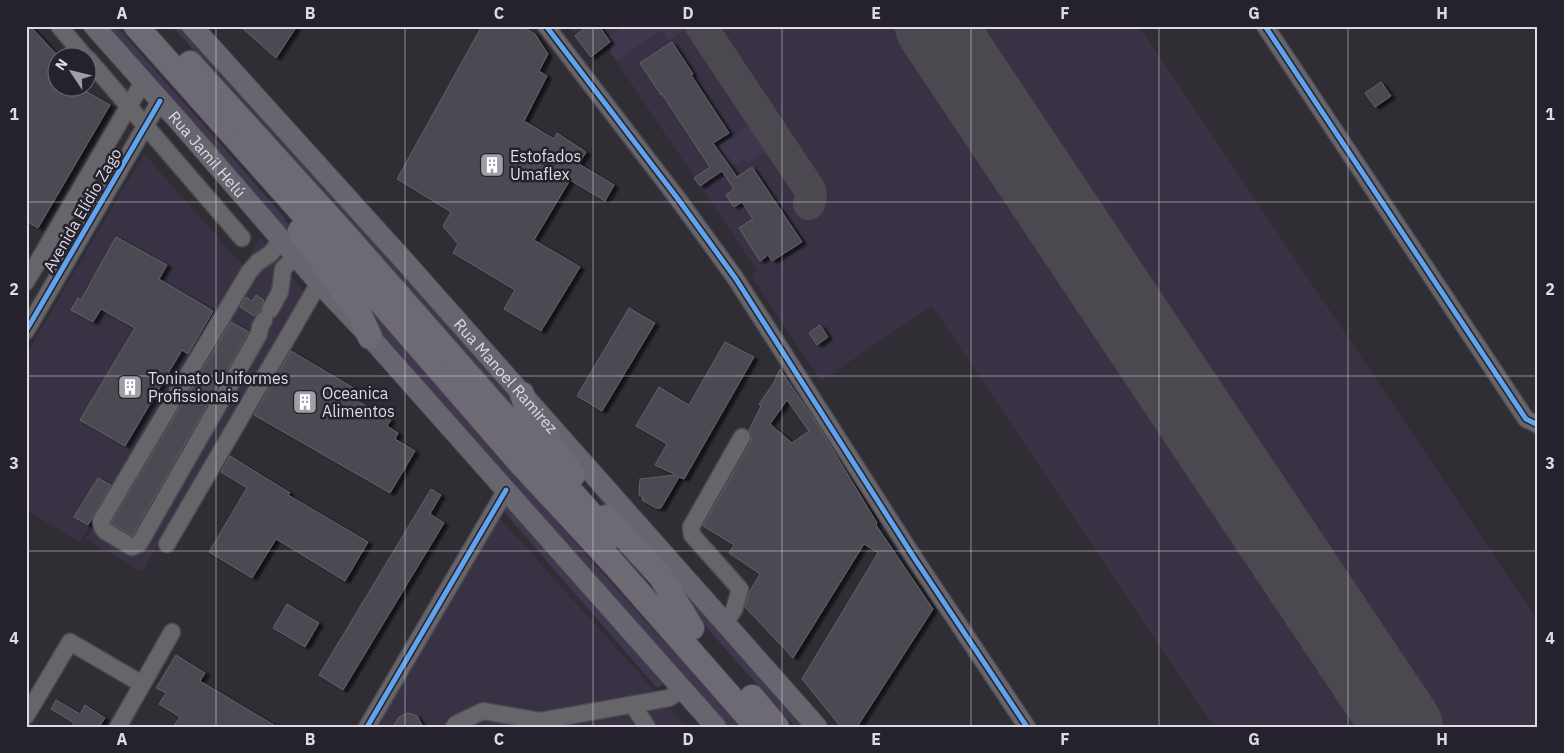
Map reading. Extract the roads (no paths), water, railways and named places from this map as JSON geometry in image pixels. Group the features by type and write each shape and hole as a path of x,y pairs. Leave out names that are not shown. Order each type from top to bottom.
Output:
{"highway":[{"path":"136,26 522,464 613,563 757,727"},
{"path":"157,26 346,236 777,727"},
{"path":"258,165 261,176 360,315 370,337"},
{"path":"522,394 527,410 589,498 661,577 692,628"}],"main road":[{"name":"Rua Jamil Helú","path":"94,26 319,282 716,727"},
{"name":"Rua Manoel Ramirez","path":"192,26 407,264 817,727"}],"street":[{"path":"59,26 78,48"},
{"path":"546,26 678,199 736,279 913,556 1027,727"},
{"path":"1265,26 1526,419 1538,425"},
{"path":"98,71 242,238"},
{"name":"Avenida Elídio Zago","path":"26,282 143,82"},
{"name":"Avenida Elídio Zago","path":"26,331 144,126 160,102"},
{"path":"282,240 250,272 101,521 102,527 106,531 132,547 139,544 259,334 260,327 280,292 283,268 296,255"},
{"path":"167,544 319,282"},
{"path":"725,622 734,610 740,588 692,535 691,527 742,437"},
{"path":"367,727 506,490"},
{"path":"118,727 172,632"},
{"path":"26,716 70,642 142,684"},
{"path":"454,727 456,724 483,711 540,721 669,698 683,689"},
{"path":"633,705 647,727"}],"place":[{"name":"Estofados Umaflex","path":"492,165"},
{"name":"Toninato Uniformes Profissionais","path":"130,387"},
{"name":"Oceanica Alimentos","path":"305,402"}]}
